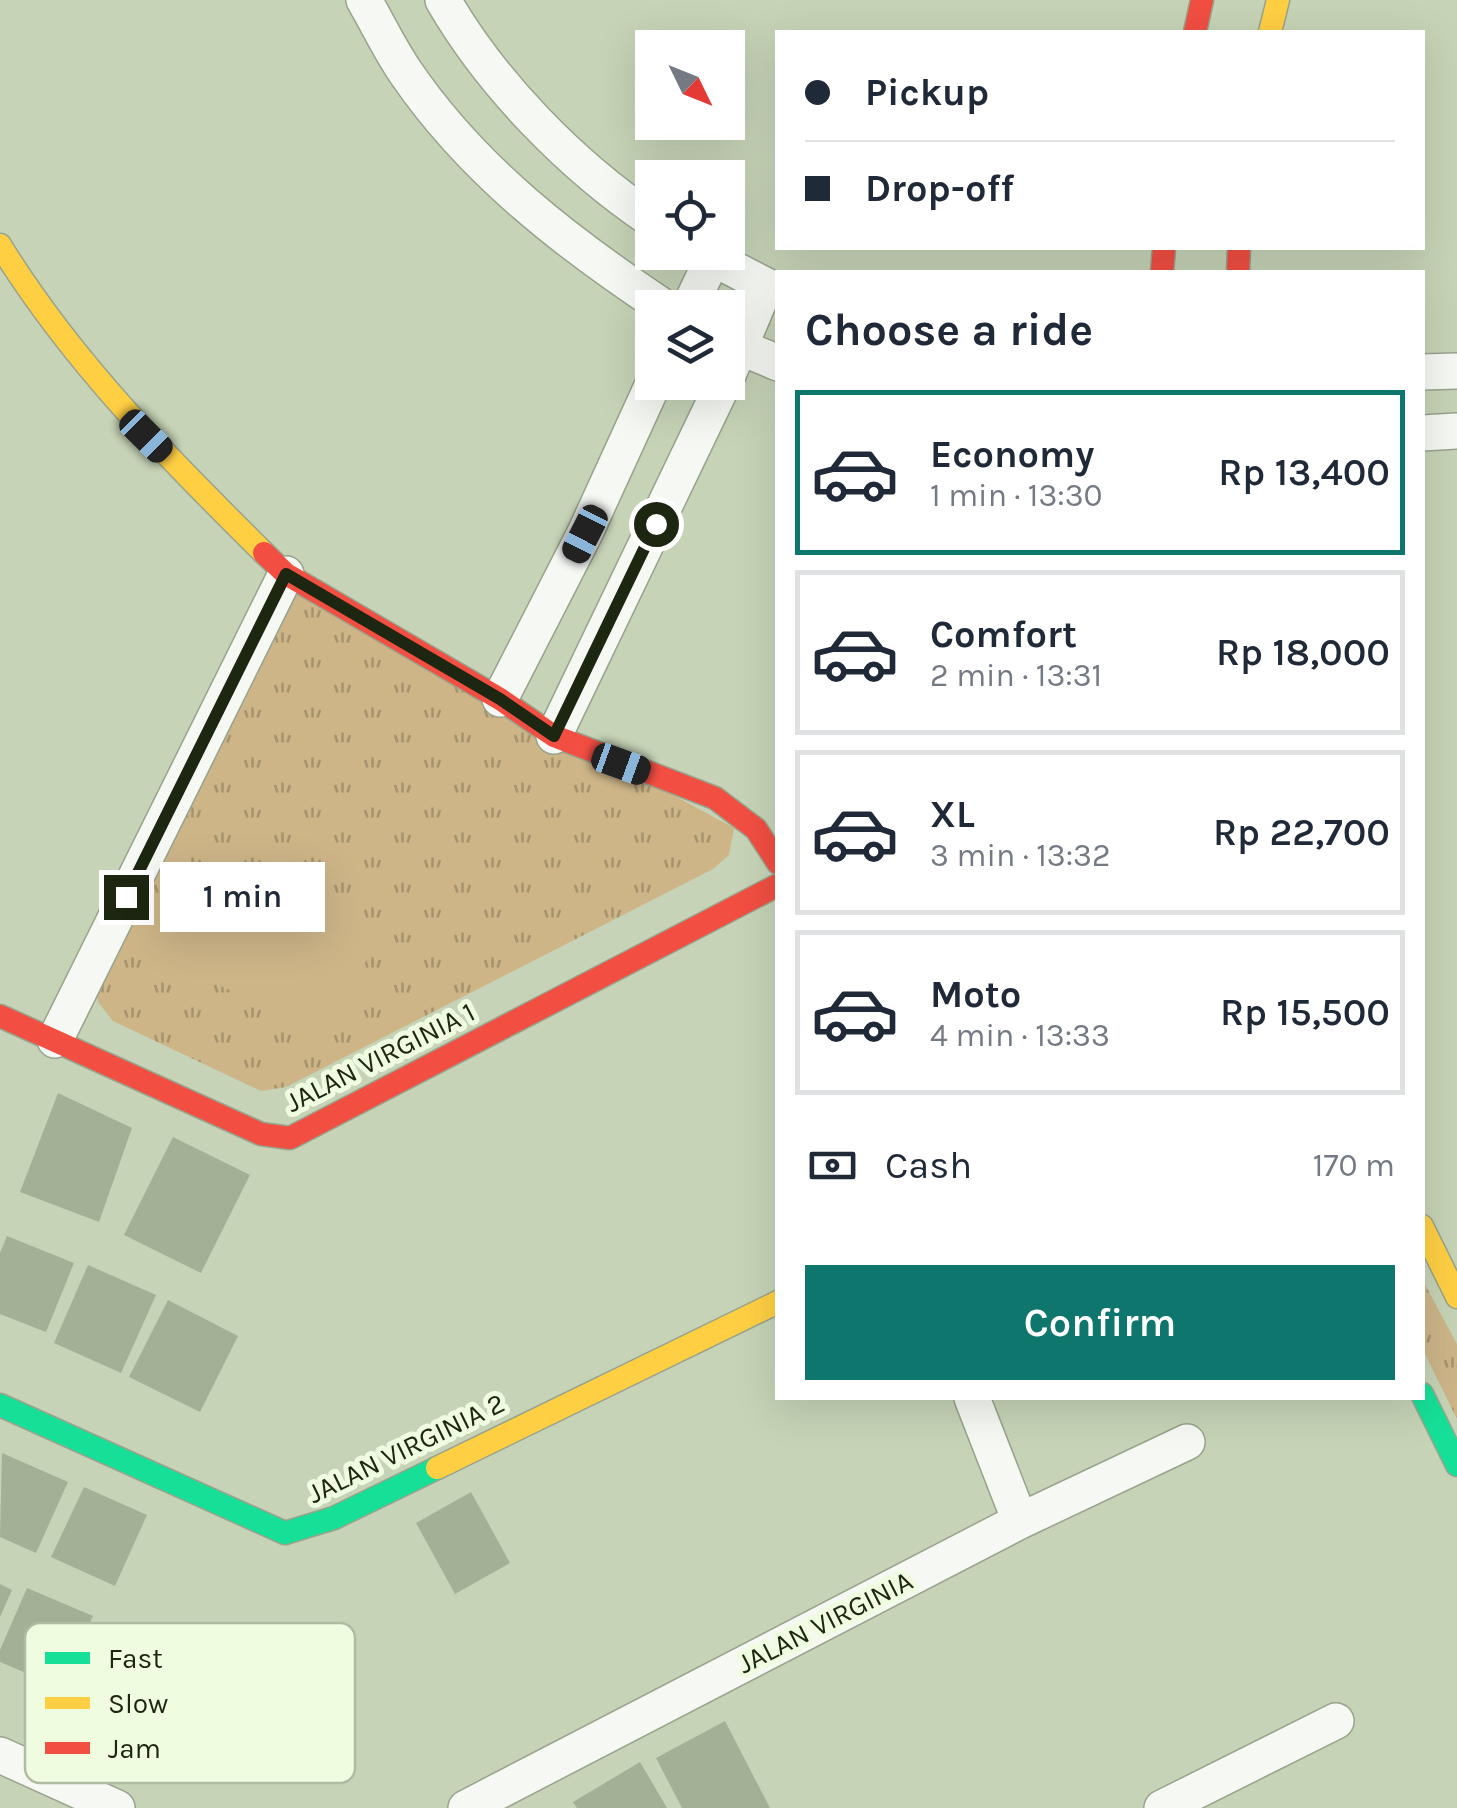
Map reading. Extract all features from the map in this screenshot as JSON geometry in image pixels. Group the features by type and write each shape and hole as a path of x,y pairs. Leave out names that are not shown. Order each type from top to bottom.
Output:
{"street":[{"path":"364,0 406,73 482,166 575,248 638,290"},
{"path":"444,0 462,31 534,118 635,208"},
{"path":"1195,30 1202,0"},
{"path":"1270,30 1278,0"},
{"path":"3,262 146,436 286,574 500,699 554,736 714,798 756,828 775,858"},
{"path":"734,270 771,289 745,334"},
{"path":"745,358 775,363"},
{"path":"1425,372 1457,371"},
{"path":"500,699 585,534 646,400"},
{"path":"554,736 715,400"},
{"path":"1425,433 1457,431"},
{"path":"55,1040 286,574"},
{"name":"JALAN VIRGINIA 1","path":"0,1016 261,1134 290,1138 775,887"},
{"path":"1425,1232 1457,1297"},
{"name":"JALAN VIRGINIA 2","path":"0,1405 285,1533 334,1518 775,1303"},
{"path":"973,1400 1020,1521"},
{"path":"1425,1400 1457,1465"},
{"name":"JALAN VIRGINIA","path":"466,1808 1020,1521 1187,1442"},
{"path":"1162,1808 1336,1721"},
{"path":"0,1755 25,1766"},
{"path":"62,1783 117,1808"}],"green space":[{"path":"290,587 734,828 729,855 713,869 286,1087 261,1091 113,1021 98,1002 94,980"},
{"path":"185,859 374,943 332,1036 143,951"},
{"path":"1425,1285 1457,1344 1457,1419 1425,1354"}],"building":[{"path":"58,1093 132,1128 99,1222 20,1192"},
{"path":"173,1137 250,1175 201,1273 124,1235"},
{"path":"7,1236 74,1263 46,1332 0,1314 0,1253"},
{"path":"88,1265 156,1295 121,1373 54,1343"},
{"path":"168,1300 238,1336 200,1412 129,1377"},
{"path":"2,1453 68,1482 36,1553 0,1537"},
{"path":"84,1487 147,1515 115,1586 51,1557"},
{"path":"471,1492 510,1563 455,1594 416,1523"},
{"path":"0,1584 12,1590 0,1617"},
{"path":"27,1588 93,1616 90,1623 25,1623 25,1673 0,1662 0,1650"},
{"path":"725,1721 770,1808 682,1808 656,1758"},
{"path":"640,1762 667,1808 577,1808 573,1802"}],"traffic: fast":[{"path":"1425,1400 1457,1465"},
{"path":"0,1405 285,1533 334,1518 437,1468"}],"traffic: slow":[{"path":"1270,30 1278,0"},
{"path":"0,245 90,369 264,553"},
{"path":"1425,1232 1457,1297"},
{"path":"437,1468 775,1303"}],"traffic: jam":[{"path":"1195,30 1202,0"},
{"path":"1162,270 1164,250"},
{"path":"1238,270 1239,250"},
{"path":"264,553 286,574 500,699 554,736 715,798 756,829 775,858"},
{"path":"0,1016 261,1134 290,1138 775,887"}],"route":[{"path":"126,897 286,574 500,699 554,736 656,524"}]}
